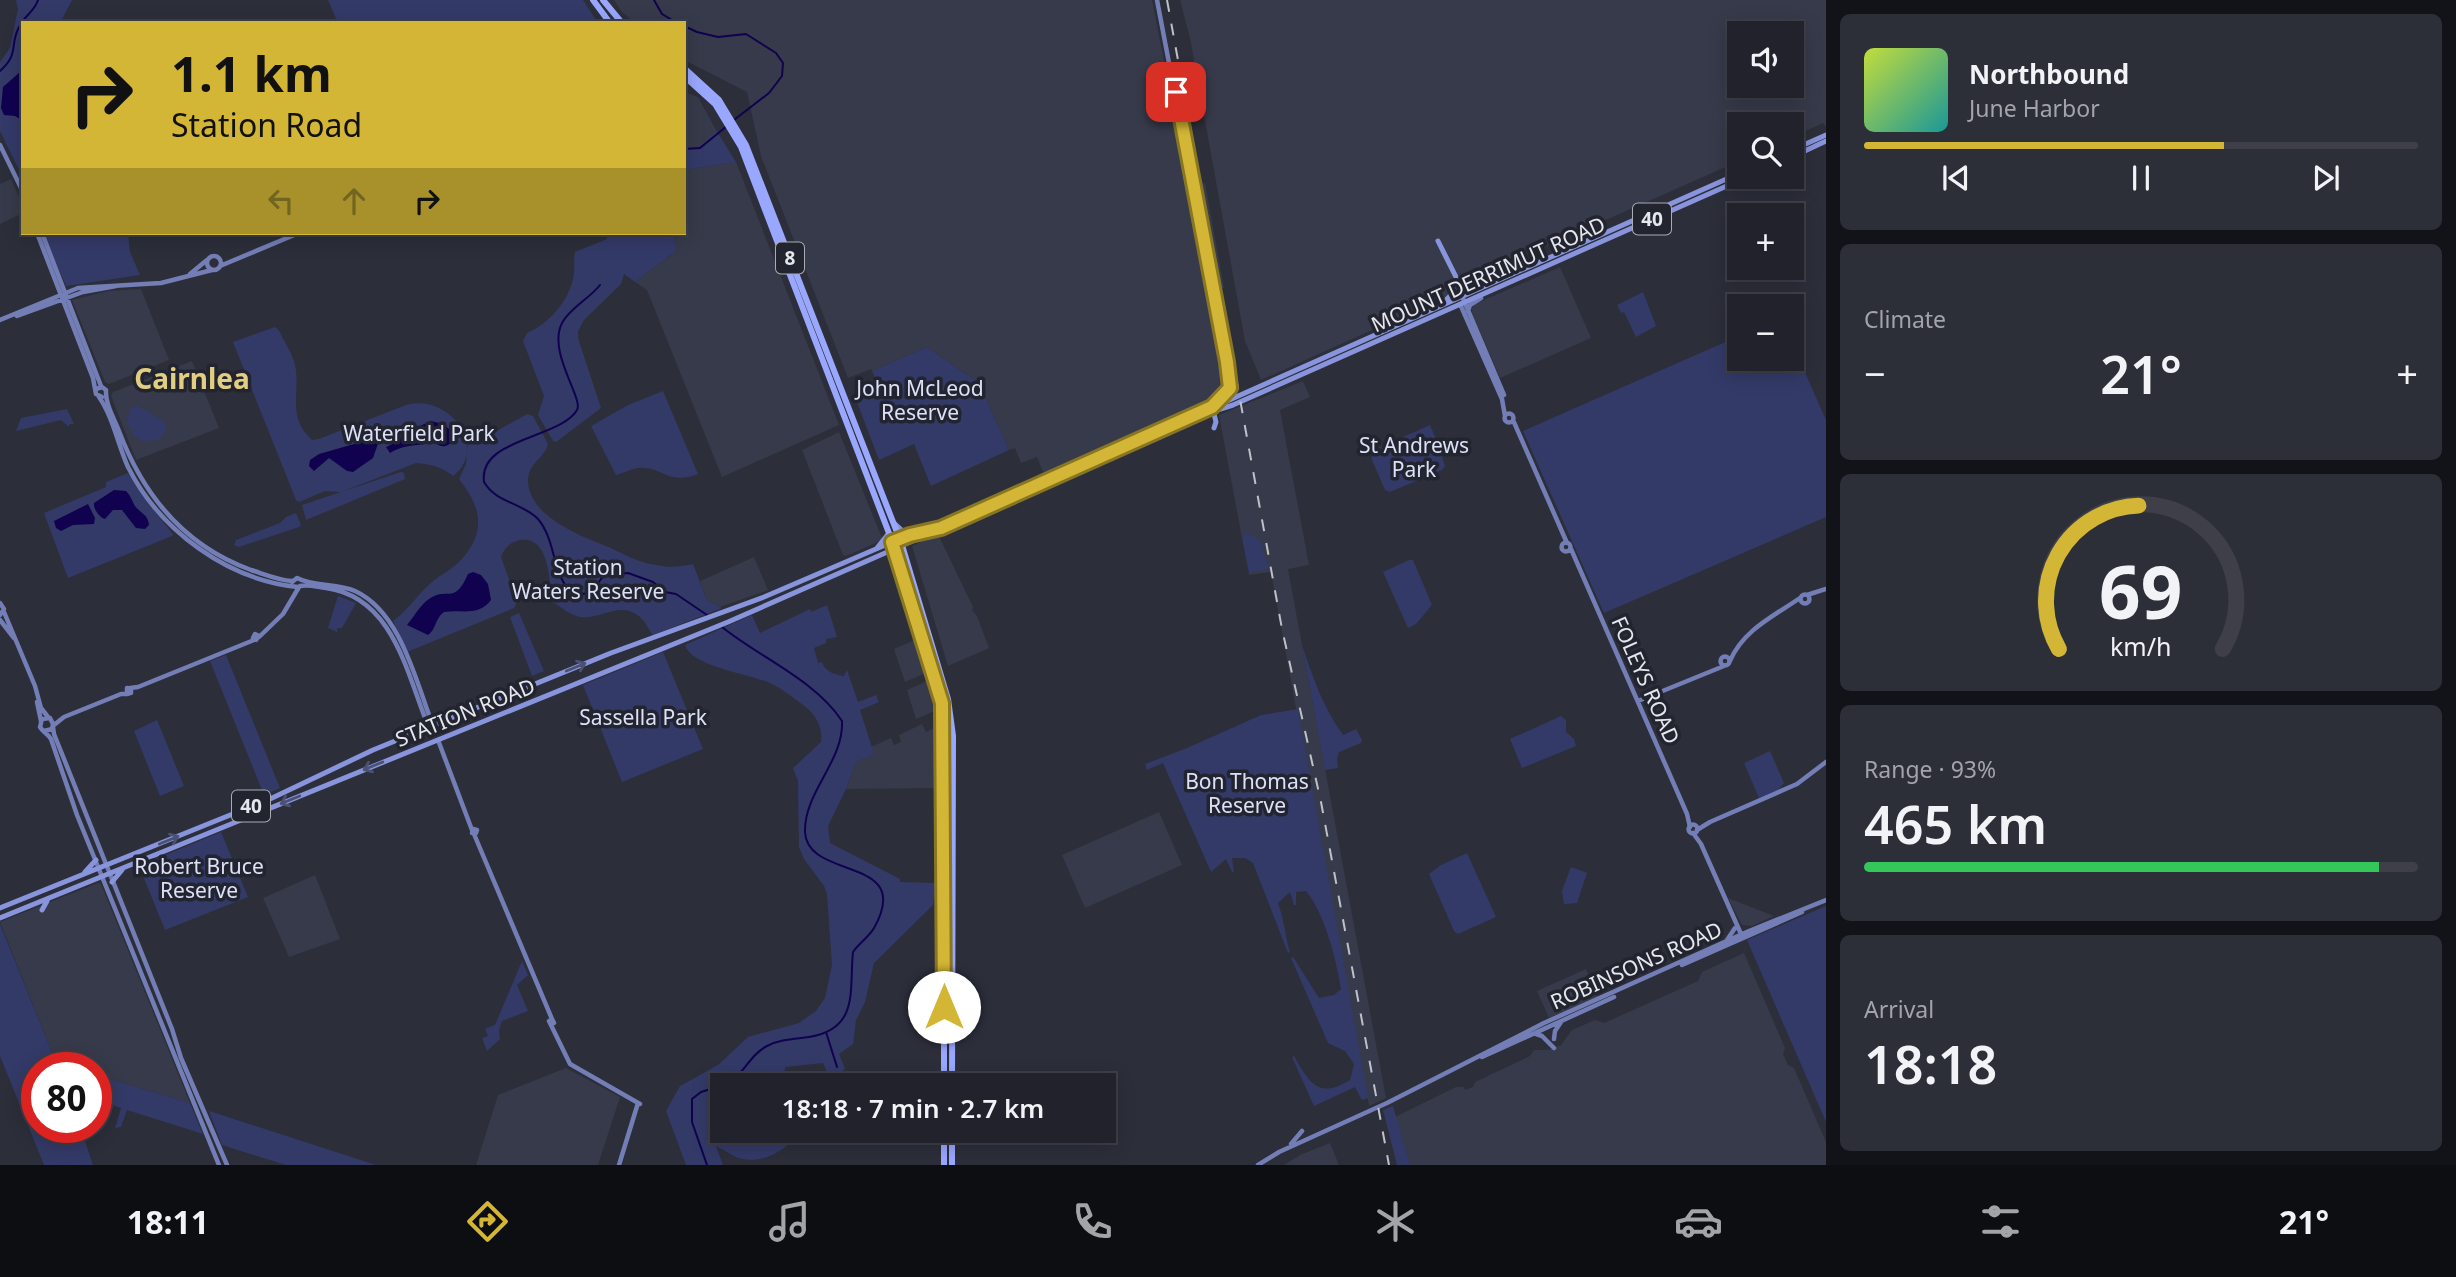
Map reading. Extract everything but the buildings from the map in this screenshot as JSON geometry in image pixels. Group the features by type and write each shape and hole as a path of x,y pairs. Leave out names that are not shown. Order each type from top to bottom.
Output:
{"highway":[{"path":"593,0 608,21"},
{"path":"603,0 620,21"},
{"name":"8","path":"686,70 711,91 738,135 816,334 889,534 904,554 948,699 953,736 952,1073"},
{"name":"8","path":"686,78 724,112"},
{"name":"8","path":"822,350 894,523 895,545 903,575 940,693 944,784 944,1073"},
{"path":"944,784 952,783"},
{"path":"944,1143 944,1165"},
{"path":"952,1143 952,1165"}],"main road":[{"path":"1804,145 1826,135"},
{"path":"1804,151 1826,141"},
{"name":"MOUNT DERRIMUT ROAD","path":"1244,393 1452,308 1471,292 1727,179"},
{"name":"MOUNT DERRIMUT ROAD","path":"1233,401 1242,400 1393,327 1503,285 1727,186"},
{"path":"1438,241 1460,285 1471,292"},
{"path":"1556,253 1565,258"},
{"path":"1393,327 1446,300 1453,289"},
{"name":"STATION ROAD","path":"0,918 728,622 910,538 938,529 1176,423 1213,410 1244,393"},
{"path":"1213,410 1216,422 1214,428"},
{"path":"894,523 910,538 904,554"},
{"path":"874,550 889,534"},
{"name":"STATION ROAD","path":"0,908 288,791 359,756 440,723 674,629 771,594 874,550 895,545"},
{"path":"771,594 774,601"},
{"path":"674,629 679,642"},
{"path":"431,727 438,740"},
{"path":"79,876 96,860"},
{"path":"112,882 116,875 131,865"},
{"path":"34,894 37,903"},
{"path":"29,906 41,912 44,904 52,897"}],"street":[{"path":"1157,0 1233,401"},
{"path":"0,145 21,188"},
{"path":"41,235 99,388 96,394 133,476 146,497 169,523 199,548 225,564 261,578 351,592 371,601 391,622 427,709 431,727"},
{"path":"279,240 285,235"},
{"path":"0,321 84,287 144,285 216,269 293,235"},
{"path":"179,279 216,257 241,256"},
{"path":"216,257 220,266"},
{"path":"208,260 212,270"},
{"path":"1468,311 1469,306 1476,300 1503,285"},
{"path":"1461,300 1503,392 1507,415"},
{"path":"1461,300 1478,344"},
{"path":"1452,308 1462,313 1478,344 1507,415"},
{"path":"1231,383 1236,390 1244,393"},
{"path":"1213,410 1231,383"},
{"path":"99,388 106,390 133,467 157,503 181,529 209,550 235,563 296,585"},
{"path":"99,397 106,395"},
{"name":"FOLEYS ROAD","path":"1507,415 1505,420 1510,421 1516,430 1695,828 1740,936"},
{"path":"41,721 44,718 64,717 254,638 283,614 294,596 296,585"},
{"path":"1638,701 1714,669 1722,663 1728,665 1727,659 1757,627 1801,600 1803,594 1808,597 1826,589"},
{"path":"351,592 369,606 390,630 431,727"},
{"path":"0,603 4,607 1,616 16,642 41,708 53,726 99,869 112,882 130,926 219,1165"},
{"path":"1,616 16,642"},
{"path":"32,680 40,727 51,739 106,866 105,875 123,929 175,1050 188,1069 226,1165"},
{"path":"427,709 440,723"},
{"path":"44,731 48,731 64,717"},
{"path":"438,740 570,1064 639,1103 618,1165"},
{"path":"1695,828 1774,795 1800,781 1826,762"},
{"name":"FOLEYS ROAD","path":"1718,885 1740,936"},
{"name":"ROBINSONS ROAD","path":"1282,1151 1749,931 1826,900"},
{"name":"ROBINSONS ROAD","path":"1462,1066 1499,1044 1544,1023 1826,900"},
{"path":"1734,918 1741,928 1749,931"},
{"path":"123,929 130,926"},
{"path":"1723,943 1735,928"},
{"path":"145,983 151,980"},
{"path":"1554,1039 1555,1031 1562,1021"},
{"path":"1535,1034 1542,1036 1554,1048"},
{"path":"188,1069 192,1086 190,1093"},
{"path":"195,1105 201,1102"},
{"path":"1258,1165 1282,1151 1297,1139 1302,1131"}],"shaded area":[{"path":"614,0 1152,0 1226,387 1217,400 1045,477 1037,457 1021,463 1015,448 1009,450 979,383 927,347 872,371 871,369 848,378 761,156 747,92 686,61 686,21 633,21"},
{"path":"1180,0 1826,0 1826,126 1823,123 1804,132 1804,112 1727,112 1727,166 1475,278 1452,294 1261,380 1245,341 1190,38"},
{"path":"21,69 21,120 4,115 1,108 3,87"},
{"path":"686,93 698,97 716,130 706,143 696,149 686,147"},
{"path":"736,162 839,425 722,477 647,290 635,282 677,250 673,235 686,235 686,170"},
{"path":"11,179 21,202 21,214 0,224 0,184"},
{"path":"1205,183 1224,288 1218,289 1199,184"},
{"path":"1560,267 1591,338 1500,378 1472,308 1475,304"},
{"path":"141,289 169,360 109,384 105,382 72,300 108,291"},
{"path":"192,361 219,428 136,460 111,396 113,392"},
{"path":"1303,381 1310,397 1280,410 1309,565 1288,569 1386,1098 1369,1106 1271,572 1249,575 1247,533 1242,538 1219,415"},
{"path":"431,421 443,424 455,434 455,439 445,446 434,442 407,446 390,453 386,447 399,441 407,427 420,426"},
{"path":"375,430 381,435 373,458 353,472 347,471 329,458 314,471 309,466 310,460 319,454 354,444"},
{"path":"839,432 882,538 846,556 843,555 802,450"},
{"path":"114,490 128,493 147,519 149,525 145,529 136,528 122,510 113,510 105,519 97,513 94,503"},
{"path":"88,504 95,518 94,524 73,525 61,531 56,528 54,521"},
{"path":"938,534 973,607 989,648 948,666 912,546"},
{"path":"754,557 768,590 720,607 707,600 700,581"},
{"path":"473,572 481,575 488,584 491,600 486,605 475,610 444,612 428,635 407,625 426,602 436,596 455,593 468,574"},
{"path":"915,640 926,673 905,682 894,649"},
{"path":"929,680 939,709 916,719 907,690"},
{"path":"922,724 926,732 938,726 934,739 937,788 846,789 856,762 873,754 871,747 891,738 894,745 901,742 899,735"},
{"path":"1159,812 1182,865 1085,908 1062,855"},
{"path":"315,875 340,939 289,957 263,898"},
{"path":"101,884 190,1103 112,1080 112,1052 52,1052 0,922"},
{"path":"1728,898 1774,916 1752,926 1742,925"},
{"path":"1744,953 1785,1048 1783,1054 1788,1065 1794,1068 1826,1142 1826,1165 1410,1165 1395,1117 1456,1087 1464,1087 1465,1090 1473,1087 1475,1082 1530,1056 1534,1050 1548,1050 1561,1045 1572,1030 1595,1020 1604,1023 1698,981 1702,972"},
{"path":"1586,969 1598,997 1549,1018 1537,991"},
{"path":"566,1068 620,1097 598,1165 476,1165 498,1095"},
{"path":"1330,1143 1339,1165 1284,1165 1300,1155"}],"green space":[{"path":"16,0 72,0 61,21 21,21 21,174 0,131 0,62 10,48 18,9"},
{"path":"328,0 583,0 597,21 337,21"},
{"path":"716,130 736,162 686,170 686,147 699,147"},
{"path":"44,235 128,235 130,252 140,275 66,286"},
{"path":"606,235 673,235 677,250 635,282 624,274 621,284 584,320 578,331 578,338 601,408 556,442 538,415 544,396 523,341 527,333 558,310 568,293 574,274 575,252 607,239"},
{"path":"1643,292 1656,326 1636,337 1624,312 1621,313 1617,305"},
{"name":"Waterfield Park","path":"275,327 294,362 299,422 312,440 406,405 422,403 437,407 450,415 460,426 466,439 467,452 463,465 453,476 436,466 416,463 341,492 325,491 299,502 296,500 233,342"},
{"path":"1727,341 1727,371 1804,370 1826,420 1826,517 1604,613 1523,431"},
{"name":"John McLeod Reserve","path":"927,347 979,383 1009,450 931,486 914,444 879,460 855,397 870,391 875,378 872,371"},
{"path":"663,391 698,474 678,478 646,468 616,475 591,426 628,405"},
{"path":"136,405 164,421 166,430 160,439 146,442 135,437 127,422 130,410"},
{"path":"67,409 74,424 69,424 69,427 61,420 16,431 21,418"},
{"name":"Station Waters Reserve","path":"527,414 533,416 548,444 531,469 528,480 530,493 547,515 572,531 638,561 665,567 693,564 707,600 722,608 653,635 640,617 625,610 588,617 576,616 551,601 549,572 543,552 530,540 520,540 508,546 501,557 517,602 514,608 407,652 393,621 432,582 459,562 474,541 477,531 478,520 473,500 459,479 466,464 468,440 478,435 485,443 486,437"},
{"name":"St Andrews Park","path":"1430,425 1436,439 1436,450 1445,466 1442,470 1390,492 1385,490 1372,460 1372,451"},
{"path":"128,473 172,536 68,578 44,513 106,487 106,482"},
{"path":"404,473 405,479 306,520 302,505"},
{"path":"296,513 301,525 299,527 239,547 234,545 236,540 280,523"},
{"path":"1247,532 1260,541 1269,569 1249,573 1242,538"},
{"path":"1413,560 1432,605 1416,624 1408,628 1383,572"},
{"path":"338,596 356,603 342,628 337,628 337,632 328,628"},
{"path":"827,605 837,637 826,639 826,643 814,648 818,663 822,662 828,671 838,675 844,676 847,670 858,702 876,695 879,702 860,710 874,754 856,762 828,826 830,843 900,879 900,882 936,883 933,905 874,963 865,1002 856,1020 853,1044 839,1054 845,1069 839,1073 827,1073 823,1063 785,1067 784,1073 710,1073 710,1143 790,1143 768,1157 751,1160 732,1155 716,1146 723,1165 686,1165 666,1111 680,1086 718,1065 748,1037 799,1023 816,1011 825,998 832,965 827,894 799,847 798,781 793,768 821,742 819,724 809,710 779,688 763,680 698,659 685,645 752,615 760,633 810,609 811,612"},
{"path":"519,613 544,671 532,676 510,617"},
{"path":"1302,645 1319,692 1336,724 1343,735 1356,729 1362,740 1361,743 1339,752 1338,768 1325,770"},
{"name":"Sassella Park","path":"663,652 703,749 622,782 583,685"},
{"path":"226,655 280,788 264,795 210,661"},
{"name":"Bon Thomas Reserve","path":"1298,709 1368,1098 1362,1100 1355,1087 1314,1106 1292,1057 1294,1056 1310,1080 1322,1088 1339,1086 1350,1080 1354,1064 1345,1051 1328,1043 1291,958 1293,957 1319,998 1334,995 1341,989 1333,951 1319,912 1306,891 1296,892 1296,905 1290,892 1278,903 1290,952 1288,953 1253,863 1245,858 1232,858 1232,872 1226,859 1211,872 1163,763 1147,770 1145,764 1261,715"},
{"path":"1561,716 1566,720 1566,732 1574,739 1576,746 1522,768 1510,739"},
{"path":"157,720 184,786 160,796 134,731"},
{"path":"1770,751 1784,783 1778,790 1759,798 1744,763"},
{"name":"Robert Bruce Reserve","path":"221,832 248,897 165,930 139,866"},
{"path":"1467,853 1496,917 1458,934 1454,931 1429,874"},
{"path":"1571,867 1587,873 1577,903 1564,904 1562,891"},
{"path":"1826,906 1826,1122 1747,940"},
{"path":"0,924 52,1052 21,1052 21,1108 0,1056"},
{"path":"522,961 528,975 517,985 528,1011 502,1021 500,1039 487,1051 482,1038 488,1036 485,1029 495,1025"},
{"path":"112,1080 190,1103 203,1134 127,1110 121,1127 115,1128 121,1108 112,1105"},
{"path":"1393,1106 1410,1165 1397,1165 1383,1110"},
{"path":"209,1111 376,1165 286,1165 222,1145"},
{"path":"35,1143 85,1143 93,1165 44,1165"}],"waterway":[{"path":"23,21 38,0"},
{"path":"654,0 662,14 674,21"},
{"path":"0,71 10,59 21,24"},
{"path":"686,27 718,37 746,34 776,53 783,63 782,76 769,93 734,120"},
{"path":"686,149 700,148 727,126"},
{"path":"600,285 565,318 559,335 562,360 576,396 577,410 568,420 522,440 494,456 486,467 484,482 502,499 525,509 538,519 548,536 559,572 568,589 584,594 596,586 604,575 628,573 653,582 665,592 676,594 707,615"},
{"path":"722,627 802,681 831,706 842,721 837,750 811,803 805,832 810,847 822,857 871,878 881,889 883,905 874,928 853,952 849,1005 837,1026 825,1033 767,1046 740,1073"},
{"path":"826,1032 837,1067"},
{"path":"707,1165 692,1122 692,1099 710,1089"}],"railway":[{"path":"1167,0 1282,629 1321,802 1389,1165"}],"district":[{"name":"Cairnlea","path":"192,378"}],"route":[{"path":"944,1007 942,703 892,542 941,528 1212,407 1230,388 1230,376 1176,92"}]}
